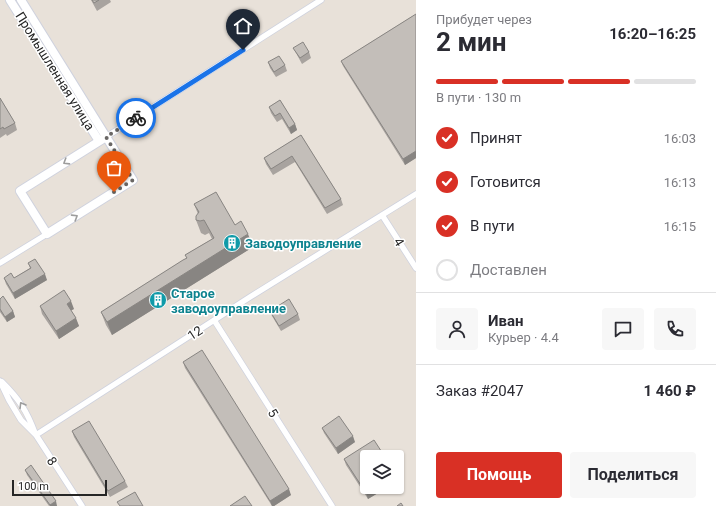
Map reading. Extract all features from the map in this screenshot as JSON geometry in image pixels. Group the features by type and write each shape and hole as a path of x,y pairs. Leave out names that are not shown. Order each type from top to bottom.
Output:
{"street":[{"name":"Промышленная улица","path":"0,263 133,180 48,61 10,0"},
{"name":"Промышленная улица","path":"21,0 56,56 103,139"},
{"name":"Промышленная улица","path":"47,234 20,191 321,0"},
{"path":"48,61 56,56"},
{"name":"12","path":"36,435 214,320 416,194"},
{"name":"4","path":"382,215 416,268"},
{"name":"5","path":"214,320 332,506"},
{"path":"0,380 8,400 21,420 36,435"},
{"path":"0,380 16,395 28,416 36,435"},
{"name":"8","path":"36,435 82,506"}],"green space":[{"path":"14,0 17,0 47,48 45,49"}],"building":[{"path":"92,0 99,0 94,3"},
{"path":"416,14 416,151 403,159 341,61"},
{"path":"303,42 309,52 300,58 293,48"},
{"path":"279,56 285,65 274,72 268,62"},
{"path":"0,98 15,123 4,129 3,127 0,129"},
{"path":"280,100 295,124 289,128 280,113 275,116 269,107"},
{"path":"301,135 341,199 325,208 292,156 271,169 264,158"},
{"path":"216,192 235,225 241,221 248,234 107,322 101,312 187,258 185,255 214,238 204,220 196,220 196,216 199,212 194,204"},
{"path":"35,259 45,274 13,293 4,278 11,273 14,278 31,268 28,263"},
{"path":"64,290 71,301 67,304 76,318 56,331 40,306"},
{"path":"3,296 13,311 5,317 0,309 0,299"},
{"path":"289,299 298,314 279,326 270,311"},
{"path":"202,350 289,489 270,501 183,362"},
{"path":"339,416 353,436 336,448 322,428"},
{"path":"89,421 125,481 108,491 72,431"},
{"path":"374,440 380,450 360,450 360,484 344,459"},
{"path":"31,465 56,501 50,505 25,470"},
{"path":"135,492 143,506 120,506 117,502"},
{"path":"245,496 252,506 230,506"}],"way so far":[{"path":"114,192 133,180 106,137 136,118"}],"place":[{"name":"Заводоуправление","path":"232,243"},
{"name":"Старое заводоуправление","path":"158,300"}],"route":[{"path":"136,118 243,50"}]}
